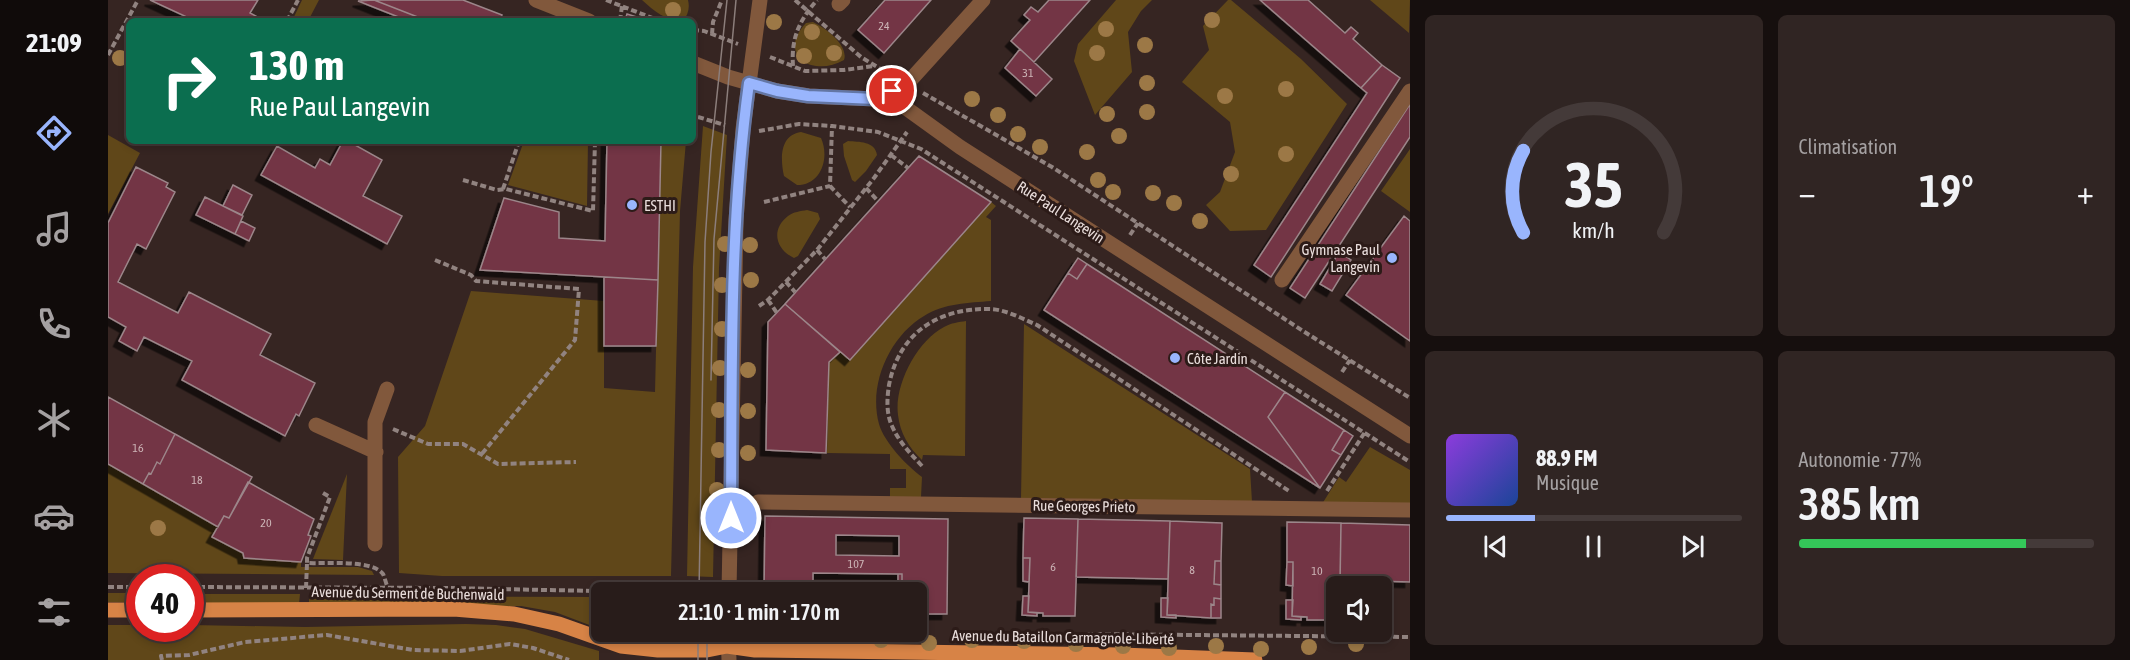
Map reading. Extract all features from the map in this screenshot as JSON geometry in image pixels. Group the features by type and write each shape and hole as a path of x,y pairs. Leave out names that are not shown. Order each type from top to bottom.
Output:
{"main road":[{"name":"Avenue du Serment de Buchenwald","path":"204,610 454,609 514,614 559,624 621,646 682,650 707,650 728,646"},
{"path":"108,610 126,610"},
{"name":"Avenue du Bataillon Carmagnole-Liberté","path":"728,646 755,650 1255,660"}],"street":[{"path":"536,0 581,18"},
{"path":"729,582 736,220 743,129 760,0"},
{"path":"696,64 777,91 808,96 875,99 899,88 983,0"},
{"name":"Rue Paul Langevin","path":"899,88 900,103 960,147 1410,436"},
{"path":"1282,280 1410,91"},
{"path":"375,544 375,422 387,389"},
{"path":"316,425 376,452"},
{"name":"Rue Georges Prieto","path":"758,502 1410,510"}],"path":[{"path":"128,18 138,0"},
{"path":"289,18 298,0"},
{"path":"607,0 652,18"},
{"path":"712,34 713,22 722,0"},
{"path":"795,0 861,57 887,71 899,88 934,99 1052,167 1410,398"},
{"path":"793,67 794,36 817,0"},
{"path":"620,18 622,6"},
{"path":"108,55 126,22"},
{"path":"696,31 712,34 805,71 875,66"},
{"path":"759,306 768,300 817,250 902,141 917,116 934,99"},
{"path":"698,117 757,131 799,124 878,132 921,149 1410,462"},
{"path":"832,126 830,186 850,207"},
{"path":"503,189 518,144"},
{"path":"463,180 497,190 503,189 593,211 595,144"},
{"path":"891,155 908,168"},
{"path":"764,202 830,186"},
{"path":"866,188 878,201"},
{"path":"817,250 825,259"},
{"path":"435,260 471,274 476,281 579,289 575,340 481,455"},
{"path":"786,282 795,292"},
{"path":"768,300 777,312"},
{"path":"922,466 901,445 891,423 887,400 892,371 903,347 918,330 940,316 992,308 1037,325 1317,508 1377,414"},
{"path":"414,438 428,444 463,444 498,464 576,462"},
{"path":"307,575 307,558 330,496 323,493"},
{"path":"307,563 350,563 375,569 382,573 388,588"},
{"path":"108,587 126,587"},
{"path":"1101,634 1410,637"},
{"path":"162,660 161,656 189,655 244,642 327,635 413,650 460,651 510,644 533,648 569,660"}],"shaded area":[{"path":"302,0 319,0 310,18 293,18"},
{"path":"642,0 688,0 689,6 685,18 668,18"},
{"path":"1116,0 1152,0 1141,11 1128,32 1132,72 1095,115 1074,61 1078,44"},
{"path":"1228,0 1231,0 1301,59 1347,104 1266,230 1230,231 1206,205 1220,192 1235,152 1230,122 1182,82 1209,50 1203,26"},
{"path":"1370,0 1410,0 1409,33"},
{"path":"813,22 824,28 840,43 845,55 844,60 832,65 810,65 797,54 795,45 798,35 806,23"},
{"path":"703,126 727,135 719,268 713,577 687,576 693,267"},
{"path":"801,132 821,138 824,146 824,162 818,175 805,184 797,185 784,176 782,155 785,142 794,134"},
{"path":"108,135 140,153 108,214"},
{"path":"848,141 870,145 876,150 877,155 855,182 852,180 844,156 843,144"},
{"path":"523,144 588,144 587,206 508,185"},
{"path":"661,144 686,144 680,211 671,576 442,576 399,573 398,457 425,426 471,291 604,301 604,388 655,392"},
{"path":"1410,149 1410,212 1381,191"},
{"path":"991,202 996,206 986,217 991,220 991,301 948,306 924,316 901,336 892,348 879,378 876,409 882,431 897,453 922,477 921,497 890,497 890,488 906,488 906,469 890,469 890,454 827,453 829,362 840,352 850,360"},
{"path":"807,210 818,213 820,219 798,256 794,258 779,244 777,233 788,216"},
{"path":"966,321 965,456 923,455 922,460 906,440 899,422 898,403 904,378 909,365 925,342 944,327"},
{"path":"1024,324 1250,469 1252,502 1021,498"},
{"path":"1370,447 1410,470 1410,504 1322,504 1339,477 1346,482"},
{"path":"108,464 218,527 213,537 243,553 244,558 301,562 301,567 358,567 372,571 374,575 204,574 204,564 126,564 126,573 108,573"},
{"path":"347,474 343,560 313,559"},
{"path":"108,593 126,593 126,602 108,602"},
{"path":"204,594 300,594 299,604 204,603"},
{"path":"309,596 591,597 591,626 555,612 521,606 309,604"},
{"path":"108,625 126,625 126,642 204,642 204,625 305,627 496,625 525,629 599,651 599,660 108,660"}],"building":[{"path":"150,0 258,0 250,13 259,18 187,17"},
{"path":"374,0 420,18 401,18 358,1"},
{"path":"374,0 463,0 502,15 501,18 420,18"},
{"path":"885,0 931,0 884,53 858,30"},
{"path":"1049,0 1090,0 1034,62 1011,41 1030,20 1024,15 1031,7 1038,12"},
{"path":"1260,0 1308,0 1345,33 1351,27 1358,33 1353,39 1382,65 1361,88"},
{"path":"627,14 640,18 626,18"},
{"path":"1020,49 1052,79 1036,96 1005,68"},
{"path":"1382,65 1400,78 1271,277 1254,265 1367,93 1361,88"},
{"path":"1410,104 1410,137 1305,298 1290,288"},
{"path":"341,144 353,144 382,160 363,196 402,216 387,244 261,175 277,146 315,168 320,159 330,165"},
{"name":"ESTHI","path":"607,144 661,144 658,280 480,270 504,198 559,212 559,238 605,241"},
{"path":"919,156 991,202 850,360 785,304"},
{"path":"136,167 168,183 166,187 175,192 146,249 137,244 118,282 178,313 189,292 271,334 260,355 315,383 299,416 296,414 285,436 182,380 192,361 144,337 137,351 119,341 126,327 108,317 108,223"},
{"path":"233,185 252,195 242,215 223,206"},
{"path":"205,197 243,216 235,234 196,215"},
{"name":"Gymnase Paul Langevin","path":"1404,216 1410,221 1410,341 1346,295"},
{"path":"241,221 255,228 249,241 235,234"},
{"path":"1339,252 1351,260 1332,291 1320,284"},
{"path":"1078,258 1087,264 1077,279 1068,273"},
{"name":"Côte Jardin","path":"1087,264 1285,392 1268,417 1320,488 1044,310 1068,273 1077,279"},
{"path":"604,277 658,280 656,346 604,346"},
{"path":"785,304 840,352 829,362 826,453 766,450 768,322"},
{"path":"1285,392 1344,430 1332,450 1341,455 1320,488 1268,417"},
{"path":"108,397 175,434 160,464 157,462 143,484 108,464"},
{"path":"1344,430 1353,436 1341,455 1332,450"},
{"path":"175,434 252,477 229,518 224,516 218,527 143,484 157,462 160,464"},
{"path":"248,482 314,519 308,535 311,536 301,562 244,558 243,553 212,537 224,516 229,518"},
{"path":"765,516 948,519 947,614 927,614 927,582 902,582 902,574 813,573 813,582 764,582","holes":["836,535 899,536 899,556 836,555"]},
{"path":"1024,518 1078,519 1075,616 1043,616 1043,613 1028,612 1030,558 1023,558"},
{"path":"1078,519 1170,521 1168,579 1076,577"},
{"path":"1170,521 1222,523 1221,561 1215,561 1214,584 1221,585 1221,599 1214,598 1214,605 1211,604 1211,618 1167,615"},
{"path":"1287,522 1341,523 1340,576 1326,576 1326,620 1307,620 1307,617 1292,616 1293,562 1287,562"},
{"path":"1341,523 1410,525 1410,582 1392,581 1392,576 1340,576"},
{"path":"1023,558 1030,558 1029,582 1023,581"},
{"path":"1215,561 1221,561 1221,585 1214,584"},
{"path":"1287,562 1293,562 1293,586 1286,585"},
{"path":"898,574 902,574 902,582 898,582"},
{"path":"1023,596 1029,596 1028,612 1037,613 1037,616 1022,615"},
{"path":"1161,598 1168,598 1167,615 1176,615 1176,618 1161,617"},
{"path":"1214,598 1221,599 1221,618 1211,618 1211,604 1214,605"},
{"path":"1286,600 1293,600 1292,616 1301,617 1301,620 1286,619"}],"tram line":[{"path":"699,582 705,242 711,152 727,0"},
{"path":"711,380 714,239 736,0"},
{"path":"698,642 698,660"},
{"path":"707,642 707,660"}],"place":[{"name":"ESTHI","path":"632,205"},
{"name":"Gymnase Paul Langevin","path":"1392,258"},
{"name":"Côte Jardin","path":"1175,358"}],"route":[{"path":"731,518 736,220 742,136 749,83 808,96 875,99 892,91"}]}
